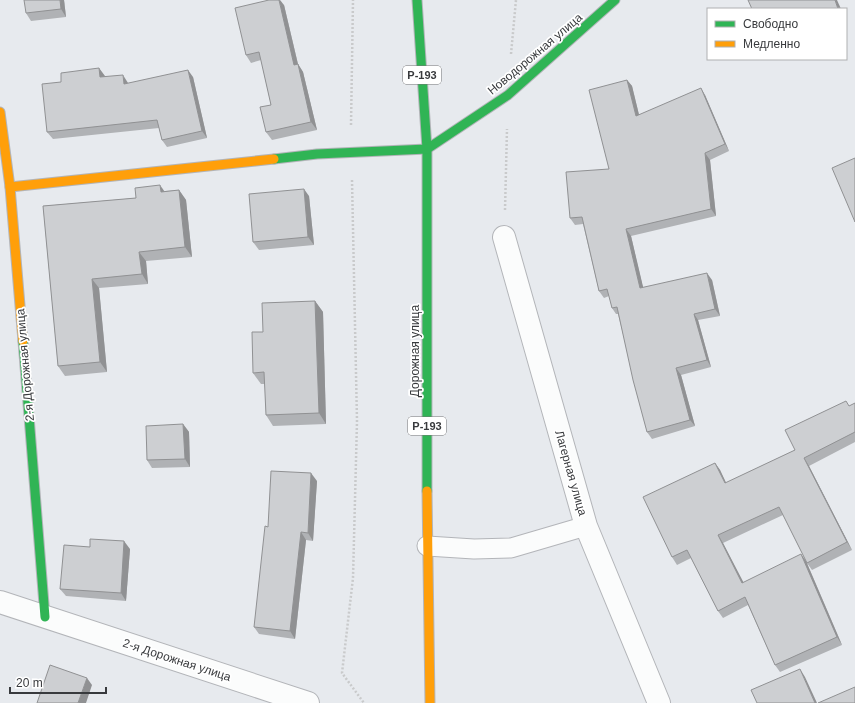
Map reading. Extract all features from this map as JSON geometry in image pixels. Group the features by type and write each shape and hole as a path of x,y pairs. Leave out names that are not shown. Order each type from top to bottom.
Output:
{"street":[{"name":"Дорожная улица","path":"417,0 427,149 427,546 430,703"},
{"name":"Новодорожная улица","path":"427,149 508,95 615,0"},
{"name":"2-я Дорожная улица","path":"0,112 10,187 45,617"},
{"path":"10,187 317,154 427,149"},
{"name":"Лагерная улица","path":"504,237 586,526 659,703"},
{"name":"2-я Дорожная улица","path":"0,602 308,703"}],"lane":[{"path":"427,546 474,549 511,548 586,526"}],"path":[{"path":"352,0 351,153 358,421 353,578 342,673 364,703"}],"building":[{"path":"24,0 60,0 61,9 26,13"},
{"path":"269,0 279,0 294,65 298,64 311,122 266,132 260,107 271,105 259,52 246,55 235,8"},
{"path":"748,0 835,0 838,8 752,8"},
{"path":"99,68 100,77 123,75 124,84 188,70 202,131 162,140 157,120 47,132 42,84 61,82 61,73"},
{"path":"627,80 636,116 701,88 725,144 705,153 711,209 626,229 640,288 707,273 715,309 694,314 707,360 676,368 690,420 647,432 633,380 617,307 612,308 607,289 599,291 582,217 570,218 566,172 609,169 589,90"},
{"path":"855,158 855,222 832,168"},
{"path":"160,185 161,192 179,190 185,247 139,252 142,274 92,279 100,362 58,366 43,206 136,198 135,188"},
{"path":"304,189 308,237 253,242 249,194"},
{"path":"315,301 319,413 266,415 264,372 253,373 252,332 263,332 262,303"},
{"path":"846,401 849,406 855,403 855,432 804,458 847,542 807,563 779,507 718,535 742,583 801,554 837,637 775,665 745,597 718,611 687,550 672,557 643,497 715,463 725,483 795,450 785,430"},
{"path":"183,424 185,459 147,460 146,426"},
{"path":"271,471 311,473 308,533 301,532 290,631 254,627 265,526 268,527"},
{"path":"90,539 124,541 121,593 60,589 64,545 90,547"},
{"path":"50,665 87,678 78,703 37,703"},
{"path":"800,669 815,703 757,703 751,690"},
{"path":"855,687 855,703 818,703"}],"traffic: fast":[{"path":"417,0 427,149 427,491"},
{"path":"274,159 317,154 427,149 508,95 615,0"},
{"path":"23,341 45,617"}],"traffic: slow":[{"path":"0,112 10,187 23,341"},
{"path":"10,187 274,159"},
{"path":"427,491 430,703"}]}
